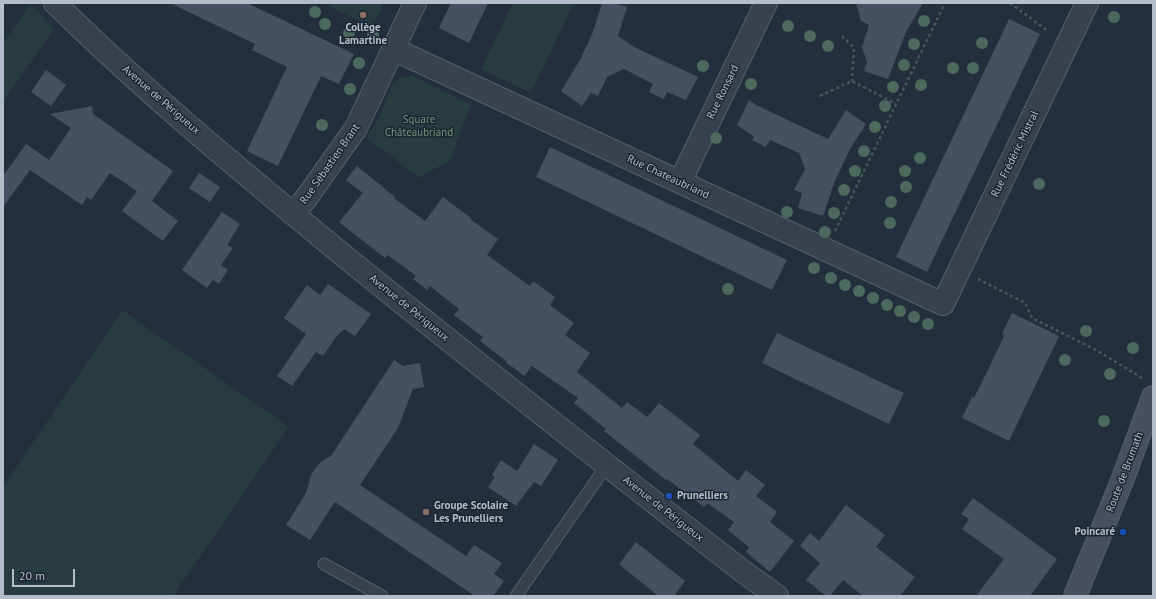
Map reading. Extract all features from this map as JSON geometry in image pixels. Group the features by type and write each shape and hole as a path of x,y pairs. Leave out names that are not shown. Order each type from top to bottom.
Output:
{"main road":[{"name":"Route de Brumath","path":"1075,596 1122,481 1150,402"}],"street":[{"name":"Avenue de Périgueux","path":"56,3 92,39 146,88 293,214 420,318 741,570 778,596"},
{"name":"Rue Sébastien Brant","path":"293,214 307,197 356,128 414,3"},
{"name":"Rue Ronsard","path":"680,182 766,3"},
{"name":"Rue Frédéric Mistral","path":"943,304 1087,3"},
{"name":"Rue Chateaubriand","path":"393,49 943,304"},
{"path":"741,570 750,593 749,596"}],"lane":[{"path":"516,596 607,465"},
{"path":"324,564 382,596"}],"path":[{"path":"826,250 945,3"},
{"path":"1010,3 1050,33 1069,42"},
{"path":"842,36 854,48 852,81"},
{"path":"852,81 896,104"},
{"path":"820,96 852,81"},
{"path":"960,270 1025,303 1032,318 1098,351 1150,402"}],"green space":[{"name":"Collège Lamartine","path":"323,3 384,3 372,27"},
{"path":"513,3 574,3 531,93 481,69"},
{"path":"31,4 54,29 3,102 3,43"},
{"name":"Square Châteaubriand","path":"414,76 471,104 450,160 419,178 366,137 377,122 392,86 401,77"},
{"path":"122,310 289,427 173,596 3,596 3,487"}],"building":[{"path":"170,3 247,3 354,54 339,84 321,76 278,166 247,151 287,67 252,50 255,44"},
{"path":"451,3 488,3 469,43 439,28"},
{"path":"602,3 614,3 627,7 618,36 634,47 698,77 686,100 667,92 664,99 649,92 653,84 624,69 607,77 598,96 591,93 582,106 561,91 580,60 593,32"},
{"path":"856,3 923,3 906,32 888,79 864,71 867,62 862,47 869,25 861,21"},
{"path":"1009,19 1040,34 927,272 896,257"},
{"path":"46,70 66,85 51,106 31,92"},
{"path":"749,100 756,105 828,139 846,110 866,124 850,149 834,183 823,216 798,208 802,193 794,190 805,169 799,153 770,140 766,147 752,140 754,137 737,125"},
{"path":"92,106 93,114 173,171 152,201 178,221 163,241 122,211 137,191 110,173 91,200 87,197 82,205 30,170 3,207 3,176 26,144 49,160 71,128 50,114"},
{"path":"550,147 787,260 772,290 536,177"},
{"path":"357,166 395,197 394,198 425,221 443,197 498,239 487,255 530,286 533,281 555,297 550,305 574,323 565,335 590,353 577,372 622,408 627,402 647,417 659,403 700,435 693,444 738,481 746,470 765,485 756,496 777,512 770,522 794,541 770,572 746,552 749,547 728,530 734,522 707,503 704,507 667,479 666,480 604,431 606,429 574,403 578,398 532,366 524,376 506,363 507,362 480,341 483,337 454,315 459,309 430,286 427,290 413,279 416,276 388,255 385,258 339,222 363,193 346,180"},
{"path":"199,173 220,187 210,202 189,188"},
{"path":"222,212 240,224 227,245 233,248 221,265 228,270 219,284 213,280 207,288 182,270"},
{"path":"328,284 371,314 355,336 344,329 338,334 323,356 316,352 292,386 277,376 306,334 284,318 307,285 320,295"},
{"path":"1012,313 1059,336 1009,441 962,418 989,368 1004,336 1002,334"},
{"path":"777,333 904,393 889,424 762,363"},
{"path":"394,360 403,366 420,363 424,387 413,389 398,428 360,485 466,556 474,545 502,563 494,574 504,581 493,596 475,596 335,502 310,540 286,525 306,493 311,475 322,461 331,456"},
{"path":"534,444 558,460 541,486 534,482 516,506 488,487 495,477 492,475 501,460 517,471"},
{"path":"973,498 1057,559 1030,596 976,596 1004,559 962,529 969,519 961,514"},
{"path":"846,505 885,535 876,547 915,577 900,596 863,596 843,580 830,596 826,596 806,580 820,563 800,546 810,533 819,541"},
{"path":"636,542 685,581 674,596 658,596 619,564"}],"place":[{"name":"Collège Lamartine","path":"363,15"},
{"name":"Prunelliers","path":"669,496"},
{"name":"Groupe Scolaire Les Prunelliers","path":"426,512"},
{"name":"Poincaré","path":"1123,532"}]}
